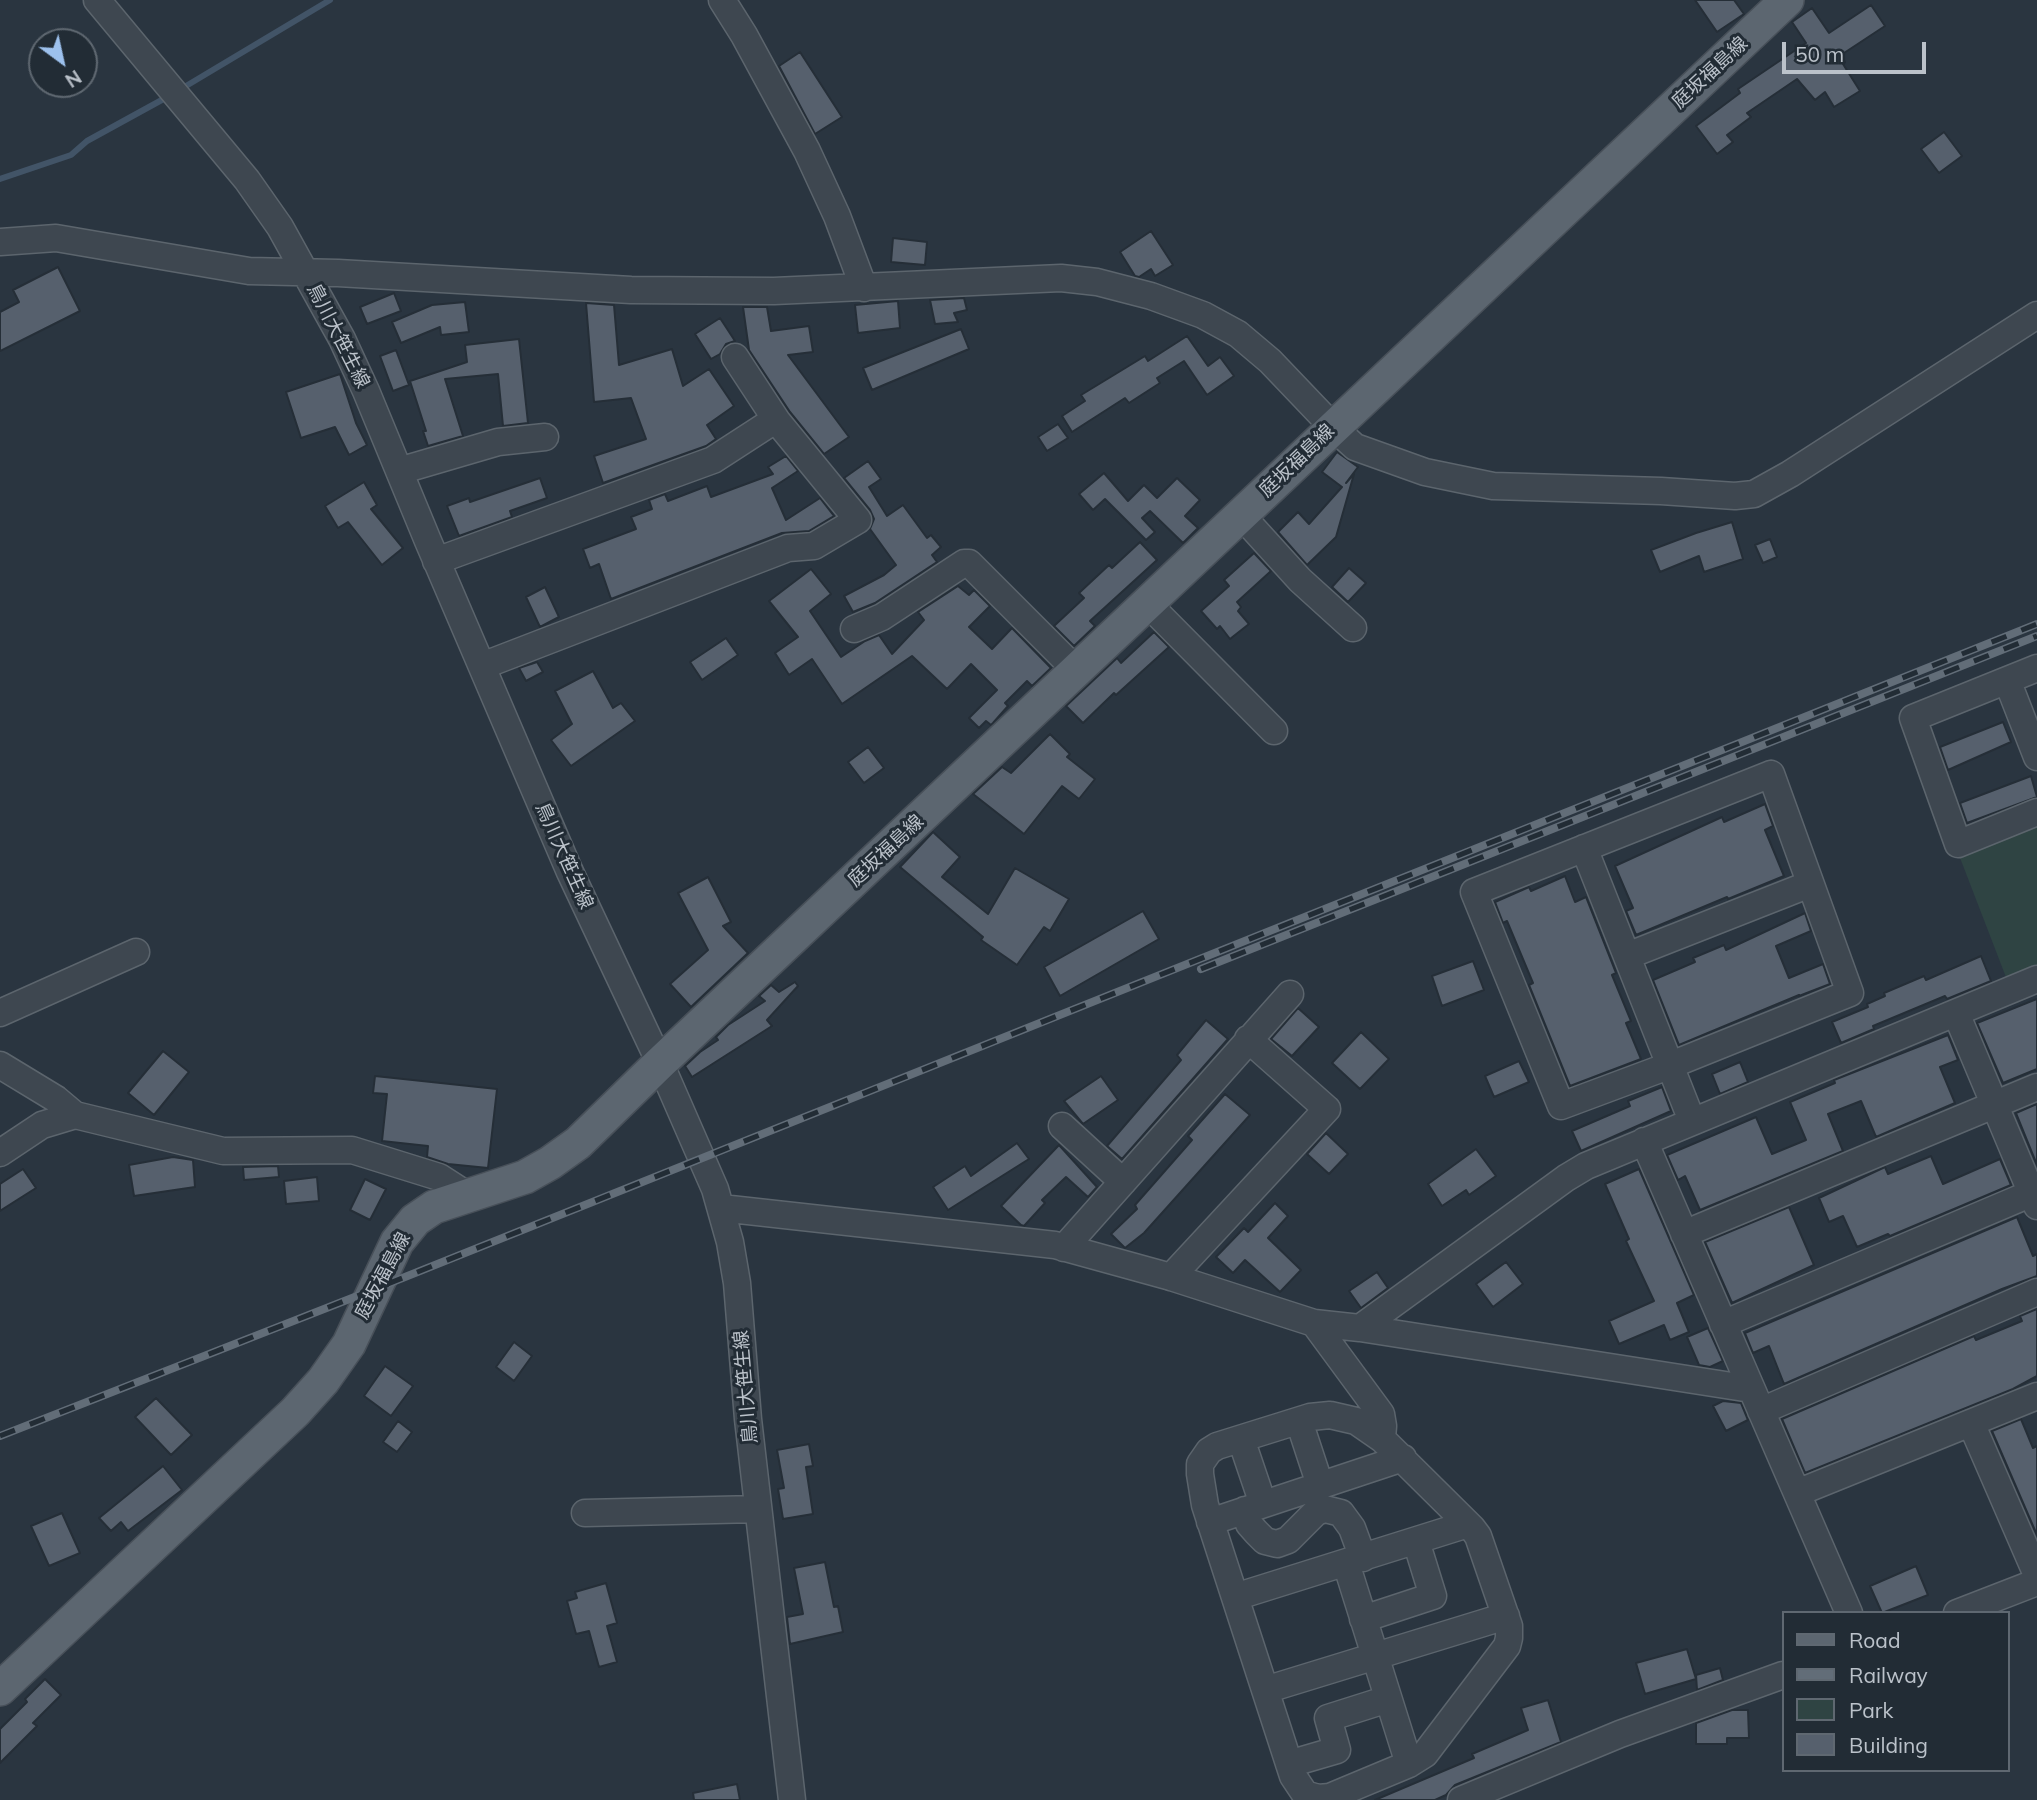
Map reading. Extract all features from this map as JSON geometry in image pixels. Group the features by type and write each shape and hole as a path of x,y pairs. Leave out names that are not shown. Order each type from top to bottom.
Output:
{"main road":[{"name":"庭坂福島線","path":"0,1689 295,1412 323,1381 349,1344 397,1242 415,1220 434,1207 525,1177 551,1163 578,1143 1787,0"}],"street":[{"name":"鳥川大笹生線","path":"97,0 247,180 280,227 342,339 570,872 660,1063 715,1189 737,1283 758,1509 792,1800"},
{"path":"722,0 750,45 807,151 837,216 864,288"},
{"path":"0,242 56,238 249,271 338,272 631,290 774,292 1061,278 1097,282 1152,296 1202,315 1238,334 1270,361 1333,427 1355,446 1425,472 1493,486 1754,495 2037,315"},
{"path":"482,666 788,548 814,546 858,520 777,421 735,357"},
{"path":"436,561 713,460 777,421"},
{"path":"399,471 498,442 545,438"},
{"path":"1241,515 1300,580 1353,628"},
{"path":"855,629 882,617 964,563 969,563 1077,671"},
{"path":"1148,604 1274,731"},
{"path":"2037,668 1913,718 1958,844 2037,812"},
{"path":"2007,680 2037,757"},
{"path":"1771,774 1850,993 1561,1106 1474,892 1584,848 1771,774"},
{"path":"1584,848 1692,1121"},
{"path":"1627,957 1810,884"},
{"path":"0,1013 136,952"},
{"path":"1360,1328 1586,1166 2037,979"},
{"path":"1064,1248 1290,994"},
{"path":"1723,1324 2035,1196 1956,1013"},
{"path":"1171,1277 1327,1109 1248,1039"},
{"path":"0,1065 56,1099 75,1115 223,1152 352,1150 439,1177 467,1195"},
{"path":"1684,1234 2037,1087"},
{"path":"0,1153 42,1125 75,1115"},
{"path":"1062,1126 1123,1182"},
{"path":"1644,1141 1848,1611"},
{"path":"721,1208 1064,1248 1171,1277 1314,1323 1360,1328 1756,1400 2037,1293"},
{"path":"1314,1323 1381,1414 1382,1439"},
{"path":"1797,1493 2037,1396"},
{"path":"1330,1415 1356,1421 1382,1439 1478,1536 1509,1626 1507,1646 1425,1754 1409,1764 1330,1797 1318,1798 1305,1794 1298,1786 1289,1764 1210,1522 1201,1491 1200,1464 1209,1451 1217,1446 1299,1421 1330,1415"},
{"path":"1299,1421 1320,1485"},
{"path":"1971,1423 2037,1575"},
{"path":"1241,1439 1254,1507 1249,1524 1265,1541 1277,1545 1288,1540 1316,1513 1325,1509 1341,1513 1352,1528 1363,1619 1409,1764"},
{"path":"1210,1522 1403,1458"},
{"path":"584,1513 758,1509"},
{"path":"1235,1597 1468,1524"},
{"path":"1363,1619 1433,1596 1416,1541"},
{"path":"1962,1611 2037,1582"},
{"path":"1265,1690 1506,1616"},
{"path":"1461,1800 1620,1734 1782,1675"},
{"path":"1289,1764 1338,1750 1328,1718 1388,1699"}],"green space":[{"path":"2037,817 2037,973 2009,985 1957,850"}],"building":[{"path":"1695,0 1734,0 1744,14 1717,32"},
{"path":"1871,5 1885,26 1841,55 1845,62 1843,64 1860,91 1834,107 1825,92 1815,100 1797,79 1747,113 1751,117 1727,135 1733,142 1717,154 1696,126 1740,93 1738,89 1806,43 1792,22 1812,8 1829,33"},
{"path":"800,52 842,117 815,134 779,66"},
{"path":"1944,132 1962,156 1939,173 1921,149"},
{"path":"1151,231 1173,265 1155,276 1151,269 1139,277 1135,276 1120,252"},
{"path":"893,238 927,242 925,265 891,262"},
{"path":"58,267 80,311 0,351 0,312 19,302 13,290"},
{"path":"394,293 401,311 367,324 360,307"},
{"path":"964,298 967,310 954,313 958,322 935,324 930,300"},
{"path":"898,301 900,328 858,333 855,305"},
{"path":"465,302 469,332 441,335 440,327 401,343 392,322 432,305"},
{"path":"586,303 614,305 619,365 672,349 683,386 709,369 734,406 707,425 716,439 706,446 603,483 594,456 646,439 631,398 594,402"},
{"path":"743,307 767,307 771,331 809,326 813,352 788,355 849,437 824,454 790,412 749,350"},
{"path":"720,318 735,341 726,344 720,354 711,359 695,334"},
{"path":"961,329 969,349 872,390 863,368"},
{"path":"1187,336 1208,366 1220,357 1234,376 1207,395 1184,361 1157,378 1160,383 1129,403 1125,398 1072,432 1062,416 1085,401 1081,395 1145,356 1148,361"},
{"path":"519,339 528,423 503,426 498,374 445,379 463,436 428,446 410,381 467,362 465,345"},
{"path":"396,350 409,385 393,391 380,356"},
{"path":"340,374 356,423 367,445 349,455 335,427 301,438 286,392"},
{"path":"1058,424 1068,438 1047,451 1038,437"},
{"path":"1337,452 1358,467 1346,483 1354,474 1336,537 1307,565 1278,532 1298,512 1309,524 1342,487 1322,472"},
{"path":"786,456 798,471 772,488 786,520 820,498 834,516 809,531 782,533 611,599 599,564 590,568 583,549 636,529 631,517 652,509 649,500 665,494 668,501 707,486 711,497 773,474 768,467"},
{"path":"868,461 881,479 869,487 887,516 903,505 927,538 931,535 941,547 932,555 937,562 875,603 853,612 844,596 884,575 896,565 870,529 874,519 870,510 844,478"},
{"path":"1104,473 1128,501 1144,485 1157,498 1177,478 1200,500 1185,516 1198,528 1183,543 1150,511 1142,518 1155,532 1146,540 1105,499 1093,510 1079,494"},
{"path":"540,478 547,498 510,511 512,517 459,536 447,506 469,498 470,502"},
{"path":"364,482 377,505 371,509 403,548 382,565 348,522 338,528 325,506"},
{"path":"1732,522 1743,559 1704,572 1699,556 1660,572 1651,550"},
{"path":"1770,539 1777,557 1763,563 1755,545"},
{"path":"1140,542 1157,560 1090,621 1095,626 1074,646 1054,626 1084,598 1079,593 1109,565 1112,568"},
{"path":"1254,553 1271,571 1237,602 1241,607 1238,611 1249,624 1230,639 1220,626 1217,629 1201,611 1229,586 1224,580"},
{"path":"1349,568 1366,583 1348,602 1332,587"},
{"path":"811,569 831,594 810,611 841,657 879,635 892,654 924,620 918,612 958,586 969,595 974,590 990,606 969,627 992,649 1012,628 1051,668 1032,686 1027,681 1005,703 1008,706 991,725 986,721 979,728 969,718 997,690 971,664 947,689 912,656 842,704 812,659 789,675 775,653 798,637 769,601"},
{"path":"545,587 559,617 540,627 526,597"},
{"path":"1154,632 1169,647 1083,723 1066,706 1117,658 1121,663"},
{"path":"726,638 738,655 702,680 690,662"},
{"path":"537,662 543,672 526,681 519,668"},
{"path":"593,671 613,708 621,703 635,721 571,766 551,740 572,724 555,691"},
{"path":"2003,722 2011,742 1948,770 1940,747"},
{"path":"1050,734 1070,754 1067,757 1095,779 1079,799 1062,786 1024,834 973,794 1002,767 1011,773"},
{"path":"868,747 884,768 864,783 848,762"},
{"path":"2031,776 2037,797 1967,823 1960,803"},
{"path":"1765,804 1773,826 1765,830 1784,876 1636,935 1626,911 1633,908 1615,866 1722,817 1724,822"},
{"path":"933,832 960,857 942,877 988,914 1015,868 1069,899 1050,931 1044,927 1017,965 981,940 983,937 900,867"},
{"path":"1565,876 1575,902 1586,897 1616,973 1612,975 1631,1021 1626,1023 1641,1059 1570,1086 1529,985 1533,983 1507,921 1503,923 1495,902 1529,887 1531,891"},
{"path":"708,877 731,922 723,926 748,953 691,1007 670,984 708,950 678,893"},
{"path":"1143,911 1159,939 1060,996 1044,967"},
{"path":"1805,913 1811,931 1776,946 1789,978 1823,964 1830,984 1679,1045 1653,980 1695,962 1693,958 1724,945 1726,950"},
{"path":"1981,956 1991,981 1947,999 1945,996 1873,1026 1874,1029 1841,1043 1832,1022 1868,1007 1867,1004 1885,996 1884,993 1924,976 1926,980"},
{"path":"1473,961 1484,990 1442,1006 1432,976"},
{"path":"795,982 798,986 767,1020 772,1026 692,1077 685,1066 718,1040 716,1037 728,1025 765,1001 759,996 771,985 779,992"},
{"path":"2037,999 2037,1069 2003,1083 1977,1023"},
{"path":"1298,1008 1319,1027 1292,1056 1271,1039"},
{"path":"1206,1020 1228,1039 1122,1159 1107,1146 1181,1060 1177,1055"},
{"path":"1361,1032 1389,1059 1360,1089 1332,1063"},
{"path":"1948,1035 1958,1060 1940,1067 1955,1103 1876,1137 1861,1101 1828,1114 1843,1151 1700,1210 1685,1176 1678,1180 1667,1155 1756,1117 1772,1154 1806,1140 1790,1102 1835,1083 1834,1080"},
{"path":"163,1051 189,1072 154,1115 128,1093"},
{"path":"1519,1061 1529,1082 1494,1097 1485,1076"},
{"path":"1740,1062 1748,1082 1720,1094 1712,1074"},
{"path":"375,1076 497,1089 488,1168 448,1164 427,1157 428,1146 382,1141 387,1094 373,1093"},
{"path":"1101,1076 1118,1100 1083,1124 1064,1101"},
{"path":"1662,1087 1671,1111 1581,1151 1572,1131 1630,1106 1628,1101"},
{"path":"1225,1094 1250,1115 1144,1233 1125,1248 1111,1234 1137,1209 1135,1205 1192,1140 1188,1136"},
{"path":"2037,1104 2037,1165 2016,1113"},
{"path":"1326,1133 1348,1154 1329,1174 1307,1154"},
{"path":"1017,1143 1029,1159 948,1210 933,1187 965,1166 971,1176"},
{"path":"1059,1145 1097,1187 1088,1197 1066,1177 1042,1200 1045,1203 1024,1226 1021,1225 1001,1206"},
{"path":"1476,1149 1496,1176 1469,1195 1466,1190 1442,1206 1428,1184"},
{"path":"1931,1156 1943,1184 2000,1159 2011,1185 1890,1236 1888,1234 1857,1247 1843,1216 1829,1222 1819,1198 1885,1167 1888,1174"},
{"path":"173,1157 193,1160 195,1187 134,1196 129,1165"},
{"path":"278,1166 279,1177 244,1180 243,1167"},
{"path":"23,1169 36,1188 0,1211 0,1184"},
{"path":"1639,1169 1694,1295 1677,1303 1689,1332 1670,1340 1664,1325 1619,1344 1609,1321 1654,1301 1626,1241 1629,1239 1605,1184"},
{"path":"317,1177 319,1201 286,1204 284,1181"},
{"path":"365,1179 386,1189 370,1220 350,1210"},
{"path":"1275,1203 1288,1216 1268,1238 1301,1270 1280,1292 1245,1260 1233,1273 1216,1257 1244,1228 1248,1232"},
{"path":"1789,1207 1814,1265 1732,1303 1705,1242"},
{"path":"2017,1217 2033,1256 2037,1254 2037,1276 1784,1384 1769,1346 1753,1353 1745,1333"},
{"path":"1506,1262 1523,1284 1493,1307 1476,1284"},
{"path":"1377,1272 1388,1288 1361,1308 1349,1291"},
{"path":"2037,1309 2037,1376 2013,1389 1805,1473 1782,1419 1974,1336 1976,1340 2022,1321 2020,1316"},
{"path":"1708,1328 1723,1361 1710,1367 1699,1365 1687,1337"},
{"path":"514,1342 532,1356 514,1381 496,1367"},
{"path":"385,1366 413,1386 391,1416 364,1396"},
{"path":"156,1398 192,1435 171,1455 135,1417"},
{"path":"1723,1401 1741,1403 1748,1420 1726,1431 1713,1406"},
{"path":"2021,1419 2033,1448 2037,1446 2037,1535 1992,1431"},
{"path":"398,1421 412,1432 397,1452 383,1442"},
{"path":"809,1444 813,1466 806,1467 813,1514 783,1519 778,1489 784,1488 777,1450"},
{"path":"163,1466 182,1490 128,1531 121,1522 111,1531 99,1518"},
{"path":"62,1513 80,1553 49,1566 31,1526"},
{"path":"825,1562 834,1607 838,1606 843,1632 790,1644 787,1617 803,1614 794,1568"},
{"path":"1916,1566 1928,1595 1881,1611 1870,1586"},
{"path":"606,1583 617,1623 607,1626 617,1662 599,1667 589,1631 576,1634 567,1601 577,1598 575,1592"},
{"path":"1687,1649 1696,1679 1645,1694 1636,1663"},
{"path":"1720,1668 1723,1680 1697,1690 1696,1675"},
{"path":"45,1679 61,1695 33,1723 37,1726 0,1763 0,1729"},
{"path":"1548,1700 1561,1742 1455,1785 1446,1795 1435,1800 1375,1800 1474,1758 1472,1754 1528,1730 1521,1708"},
{"path":"1732,1710 1748,1710 1749,1738 1727,1738 1727,1744 1696,1744 1696,1723"},
{"path":"737,1784 740,1800 694,1800 693,1793"}],"waterway":[{"path":"181,89 330,0"},
{"path":"0,179 71,155 87,141 169,96"}],"railway":[{"path":"0,1436 375,1289 2037,624"},
{"path":"1201,969 2037,636"}]}
